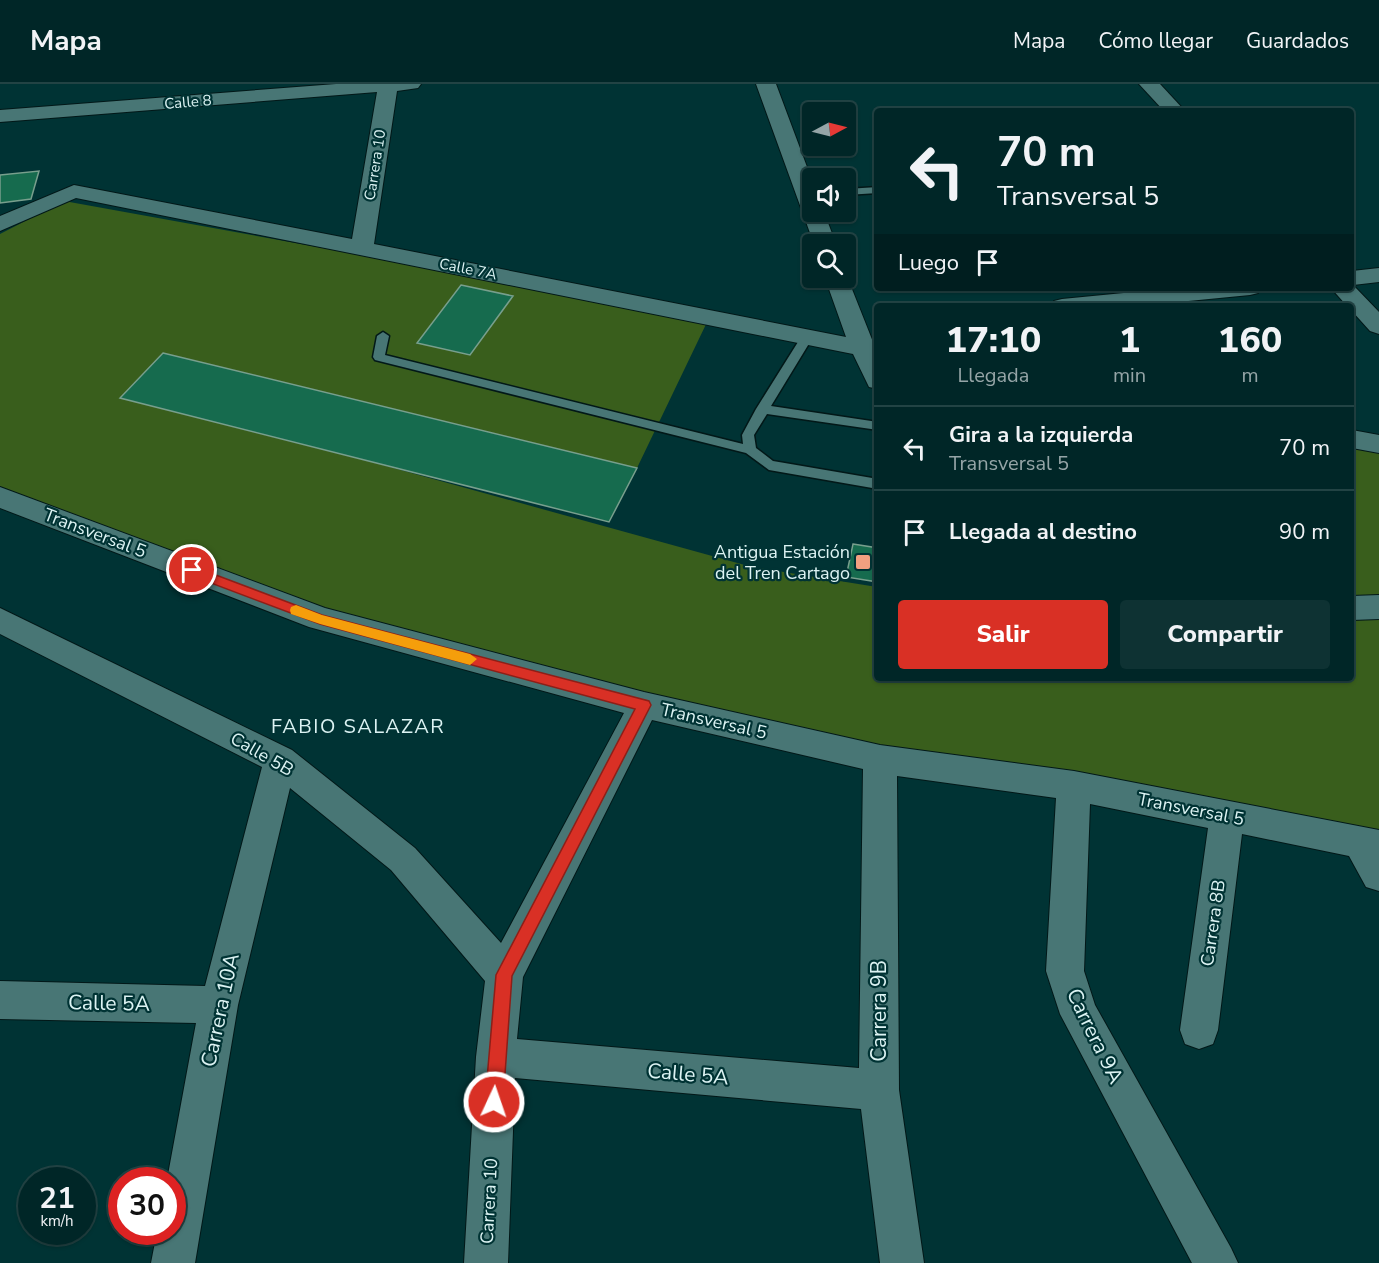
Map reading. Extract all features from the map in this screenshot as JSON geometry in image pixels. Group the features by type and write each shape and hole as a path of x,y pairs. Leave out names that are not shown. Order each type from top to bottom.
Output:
{"street":[{"name":"Calle 8","path":"0,116 411,84"},
{"path":"766,84 802,175"},
{"path":"1149,84 1172,108"},
{"name":"Carrera 10","path":"362,247 388,85"},
{"name":"Calle 7A","path":"0,224 74,190 870,350"},
{"path":"1354,278 1379,274"},
{"path":"842,288 870,350"},
{"path":"1093,303 1219,291"},
{"path":"1346,291 1379,326"},
{"path":"874,328 865,332 874,366"},
{"path":"1354,439 1379,444"},
{"name":"Transversal 5","path":"0,497 320,619 644,705 880,759 1074,786 1370,844"},
{"path":"1354,608 1379,607"},
{"name":"Calle 5B","path":"0,620 280,760 403,859 504,975"},
{"name":"Carrera 10","path":"486,1263 496,1057 504,975 644,705"},
{"name":"Carrera 9B","path":"880,759 879,1090 902,1263"},
{"name":"Carrera 10A","path":"173,1263 219,1005 280,760"},
{"name":"Carrera 9A","path":"1074,786 1065,971 1079,1014 1216,1263"},
{"name":"Carrera 8B","path":"1199,1030 1227,816"},
{"path":"1370,844 1379,875"},
{"name":"Calle 5A","path":"0,1000 219,1005"},
{"name":"Calle 5A","path":"496,1057 879,1090"}],"lane":[{"path":"856,191 874,190"},
{"path":"383,336 379,357 750,450 769,465 874,483"},
{"path":"750,450 748,435 807,337"},
{"path":"762,409 874,425"}],"green space":[{"path":"64,201 709,318 637,468 163,353 120,398 379,464 752,567 874,587 874,681 1354,681 1354,439 1379,444 1379,846 880,759 320,619 0,497 0,234"}],"building":[{"path":"39,171 31,199 0,203 0,175"},
{"path":"461,285 513,296 470,355 417,343"},
{"path":"163,353 637,468 609,522 120,398"},
{"name":"Antigua Estación del Tren Cartago","path":"853,544 874,547 874,581 846,577"}],"slow traffic":[{"path":"296,610 320,619 470,659"}],"place":[{"name":"Antigua Estación del Tren Cartago","path":"863,562"}],"district":[{"name":"FABIO SALAZAR","path":"358,726"}],"route":[{"path":"192,570 320,619 644,705 504,975 494,1102"}]}
